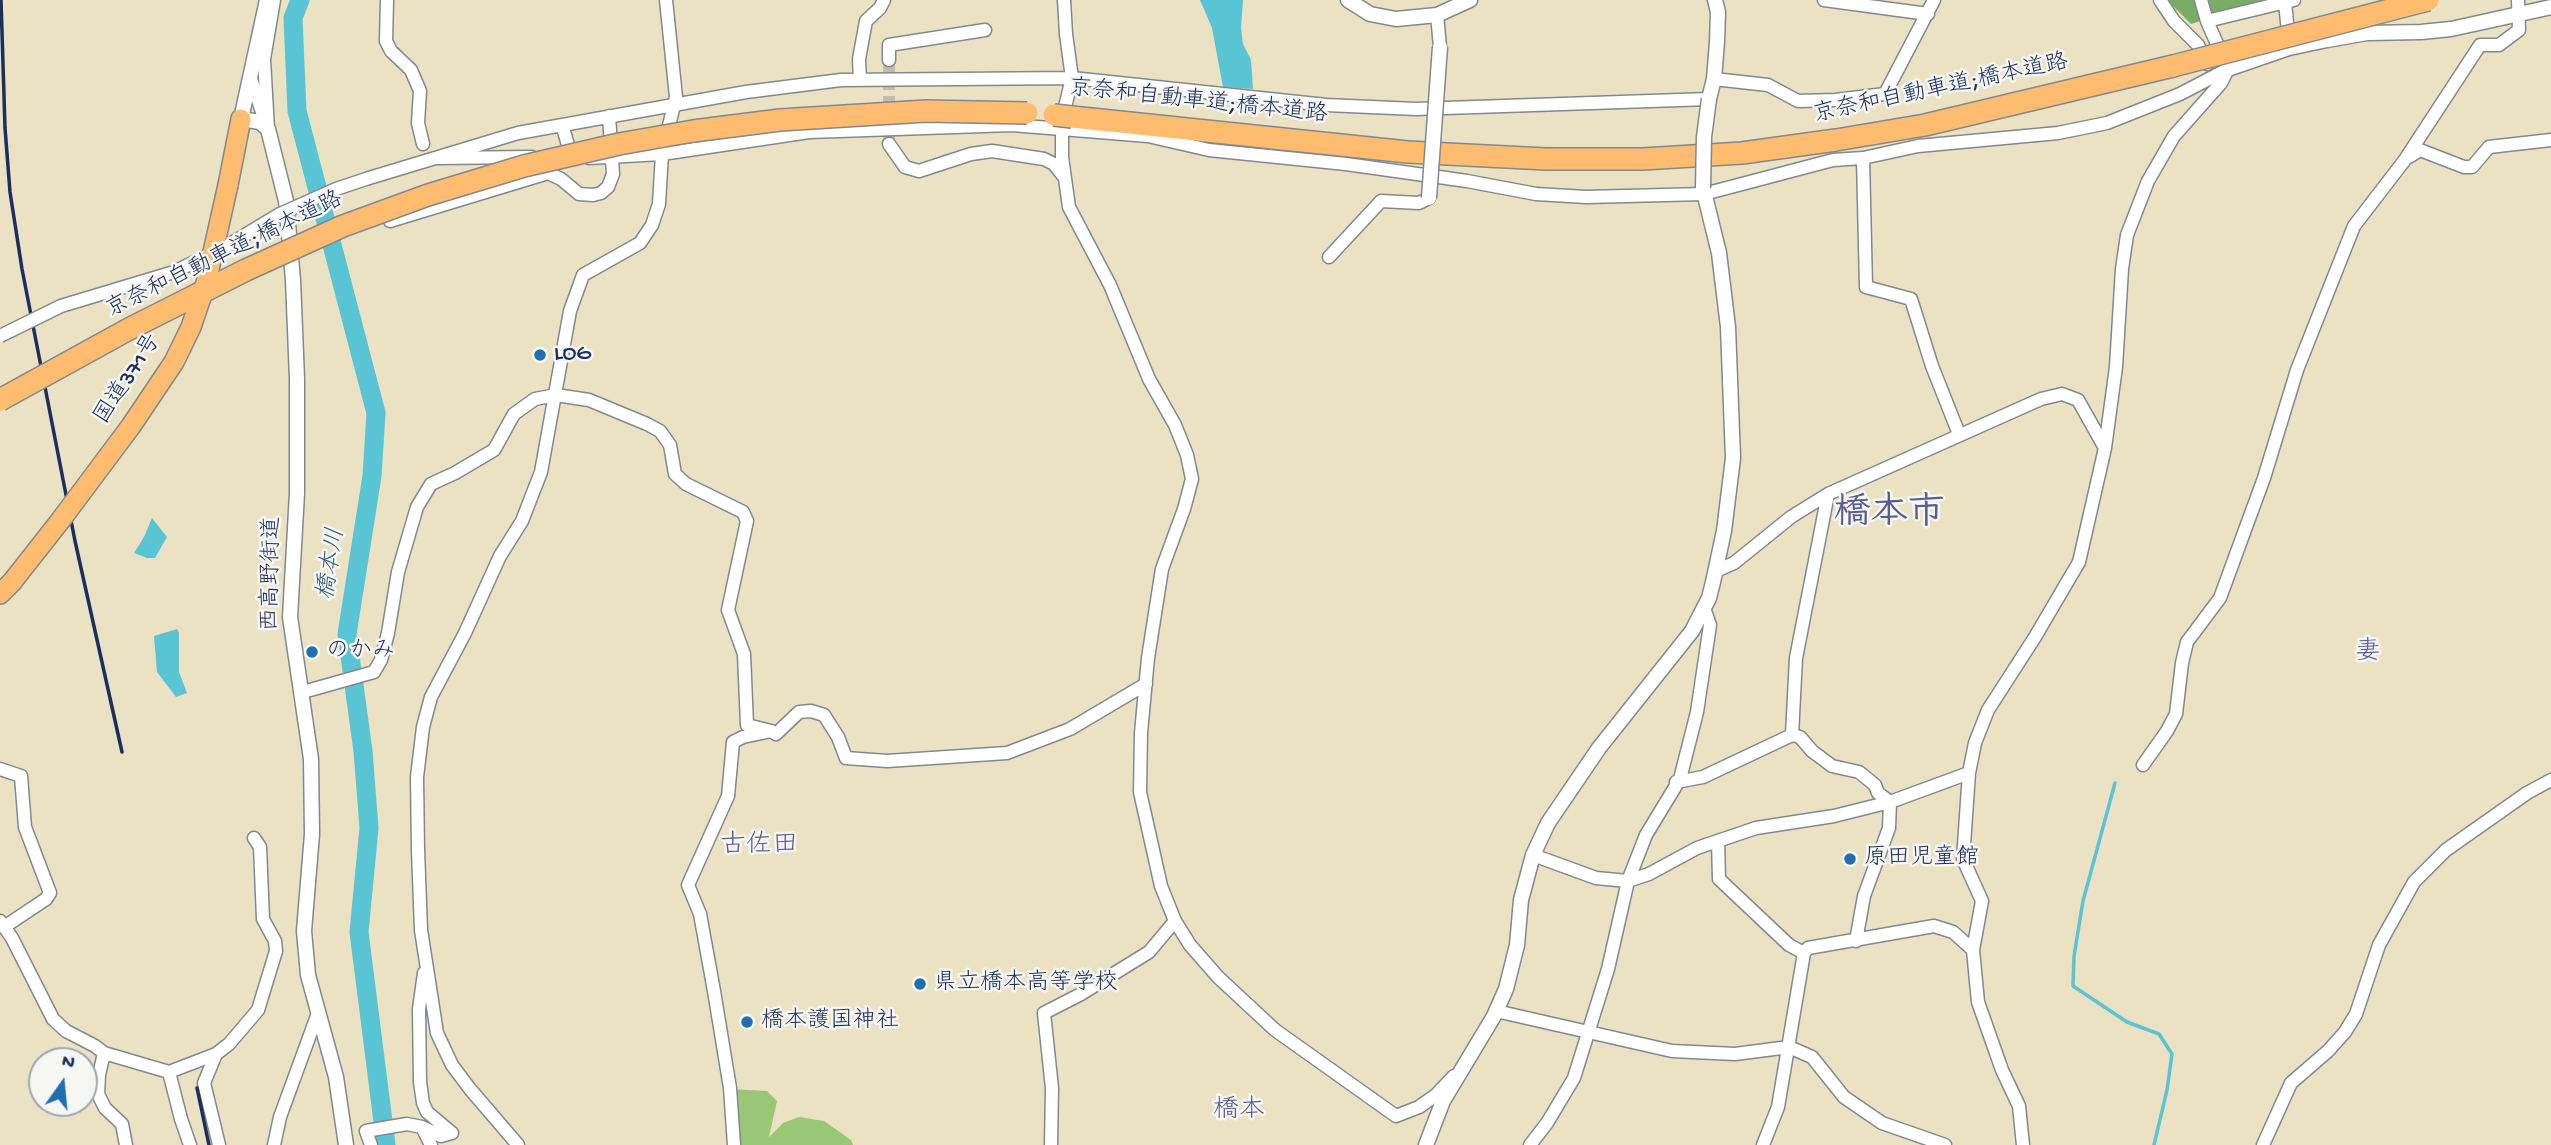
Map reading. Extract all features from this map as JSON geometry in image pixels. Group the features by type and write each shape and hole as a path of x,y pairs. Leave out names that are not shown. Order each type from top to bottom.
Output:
{"highway":[{"name":"京奈和自動車道;橋本道路","path":"0,400 128,329 246,270 343,226 428,195 524,166 631,142 780,120 926,111 1027,113 1063,120 1204,130 1408,152 1546,159 1643,159 1742,153 1836,141 1925,125 2173,66 2428,0"},
{"name":"国道371号","path":"0,594 60,521 131,426 174,362 191,327 206,283 241,119"}],"street":[{"path":"267,0 241,119 260,122 268,129"},
{"name":"西高野街道","path":"274,0 264,59 268,129 286,201 293,279 297,493 290,617 311,759 312,834 304,931 308,975 336,1077 346,1145"},
{"path":"387,0 387,41 391,51 411,70 420,91 418,116 422,144"},
{"path":"519,1145 452,1065 437,1033 421,930 417,777 423,727 431,697 465,633 500,556 522,521 541,472 570,311 583,275 640,243 652,225 659,204 662,154 674,104 672,45 666,0"},
{"path":"860,80 859,59 866,21 880,8 884,0"},
{"path":"1064,0 1072,78 1063,120 1069,207 1110,285 1149,379 1175,425 1192,479 1162,569 1154,610 1141,733 1140,792 1161,886 1175,921 1190,945 1218,977 1275,1030 1398,1116 1419,1107 1436,1095 1466,1063"},
{"path":"1348,0 1370,14 1396,19 1437,15 1470,0"},
{"path":"1426,1145 1437,1111 1496,1011 1506,989 1517,945 1521,900 1533,855 1548,823 1600,748 1692,631 1709,598 1716,571 1733,458 1728,327 1719,253 1703,191 1704,137 1714,79 1717,32 1715,0"},
{"path":"1824,0 1928,14"},
{"path":"1714,79 1768,85 1798,101 1885,94 1934,0"},
{"path":"2160,0 2174,21 2198,45 2217,79"},
{"path":"2201,0 2228,69"},
{"path":"2207,21 2289,2 2289,48"},
{"path":"2144,765 2176,714 2187,642 2220,598 2264,478 2297,370 2354,226 2404,161 2470,57 2480,46 2499,45 2519,30 2519,7"},
{"path":"2024,1145 2019,1106 2002,1070 1978,1002 1973,950 1982,901 1962,859 1969,773 1975,743 1988,710 2035,637 2078,562 2105,448 2116,367 2122,269 2127,235 2148,181 2174,136 2217,79 2228,69 2289,48 2367,33 2451,29 2519,7 2551,7"},
{"path":"1329,257 1381,201 1419,203 1429,198 1440,47 1437,15"},
{"path":"889,60 889,45 985,30"},
{"path":"250,76 268,129"},
{"path":"0,336 61,306 174,272 227,246 281,214 369,178 519,133 746,92 860,80 1072,78 1290,101 1416,108 1709,99"},
{"path":"436,158 613,158 841,130 1063,120 1209,150 1346,164 1536,194 1586,197 1703,191 1833,160 1863,158 1919,146 2058,133 2108,122 2217,79"},
{"path":"390,221 548,173 561,179 572,191 593,195 608,187 613,174 609,116"},
{"path":"562,125 572,159"},
{"path":"2404,161 2420,150 2464,167 2472,167 2489,146 2551,140"},
{"path":"889,144 905,167 919,171 971,154 992,151 1044,159 1054,164 1065,178"},
{"path":"1863,158 1866,287 1911,299 1932,366 1959,434"},
{"path":"1716,571 1734,563 1791,517 1828,494 2041,398 2062,394 2078,400 2105,448"},
{"path":"303,692 374,672 381,660 388,633 398,572 413,516 431,484 494,450 514,414 535,399 556,396 589,400 660,431 670,445 675,474 686,484 743,512 747,522 728,610 744,654 747,724 776,734 799,712 811,711 824,715 838,737 846,758 887,761 1007,753 1070,729 1146,684"},
{"path":"1792,735 1796,658 1828,494"},
{"path":"1530,1145 1547,1123 1574,1078 1608,969 1628,881 1646,835 1680,779 1697,712 1710,625 1703,608"},
{"path":"734,1145 730,1088 714,991 700,914 688,885 727,796 733,743 743,737 771,731"},
{"path":"1676,782 1703,776 1792,735 1800,737 1812,751 1832,766 1859,772 1890,802 1889,828 1864,896 1856,941"},
{"path":"0,769 21,776 27,835 50,893 46,899 2,924 12,938 53,1019 66,1031 104,1053 169,1072 216,1054 229,1044 258,1010 276,951 275,941 263,919 260,847 254,838"},
{"path":"1533,855 1595,878 1628,881 1649,874 1697,848 1756,828 1834,816 1890,802 1969,773"},
{"path":"2263,1145 2291,1083 2328,1051 2356,1014 2379,945 2414,882 2446,850 2527,793 2551,780"},
{"path":"1718,841 1719,879 1789,945 1804,953"},
{"path":"1051,1145 1052,1088 1044,1013 1081,995 1149,952 1175,921"},
{"path":"1763,1145 1778,1107 1804,953 1808,948 1934,926 1954,932 1973,950"},
{"path":"371,1145 366,1131 407,1124 422,1127 441,1136 452,1133 427,1112 423,1103 420,1082 419,1009 426,964"},
{"path":"1496,1011 1672,1051 1735,1054 1789,1047 1812,1057 1844,1097 1882,1123 1945,1145"},
{"path":"274,1145 280,1117 318,1013"},
{"path":"104,1053 98,1094 104,1108 122,1124 126,1145"},
{"path":"216,1054 204,1083 219,1145"},
{"path":"169,1072 190,1145"},
{"path":"422,1127 431,1145"}],"green space":[{"path":"2167,0 2266,0 2191,24"},
{"path":"730,1089 767,1091 777,1101 769,1137 783,1123 799,1117 824,1121 851,1140 853,1145 734,1145"}],"water":[{"path":"1200,0 1243,0 1241,28 1243,44 1251,60 1253,89 1223,87 1212,28"},
{"path":"152,518 167,537 155,558 147,558 134,553"},
{"path":"177,629 179,672 187,693 176,697 157,672 154,636"}],"waterway":[{"name":"橋本川","path":"300,0 293,18 297,111 376,413 372,476 347,634 363,751 369,828 359,932 386,1145"},
{"path":"2115,783 2083,901 2074,956 2073,986 2127,1022 2159,1034 2172,1054 2154,1145"}],"tunnel":[{"path":"889,60 889,144"}],"railway":[{"path":"1,0 5,128 10,192 22,269 75,541 122,752"},
{"path":"197,1088 209,1145"}],"place":[{"name":"LOG","path":"540,355"},
{"name":"のかみ","path":"312,652"},
{"name":"原田児童館","path":"1850,859"},
{"name":"県立橋本高等学校","path":"920,984"},
{"name":"橋本護国神社","path":"747,1022"}],"district":[{"name":"橋本市","path":"1889,516"},
{"name":"妻","path":"2368,654"},
{"name":"古佐田","path":"759,847"},
{"name":"橋本","path":"1239,1112"}]}
